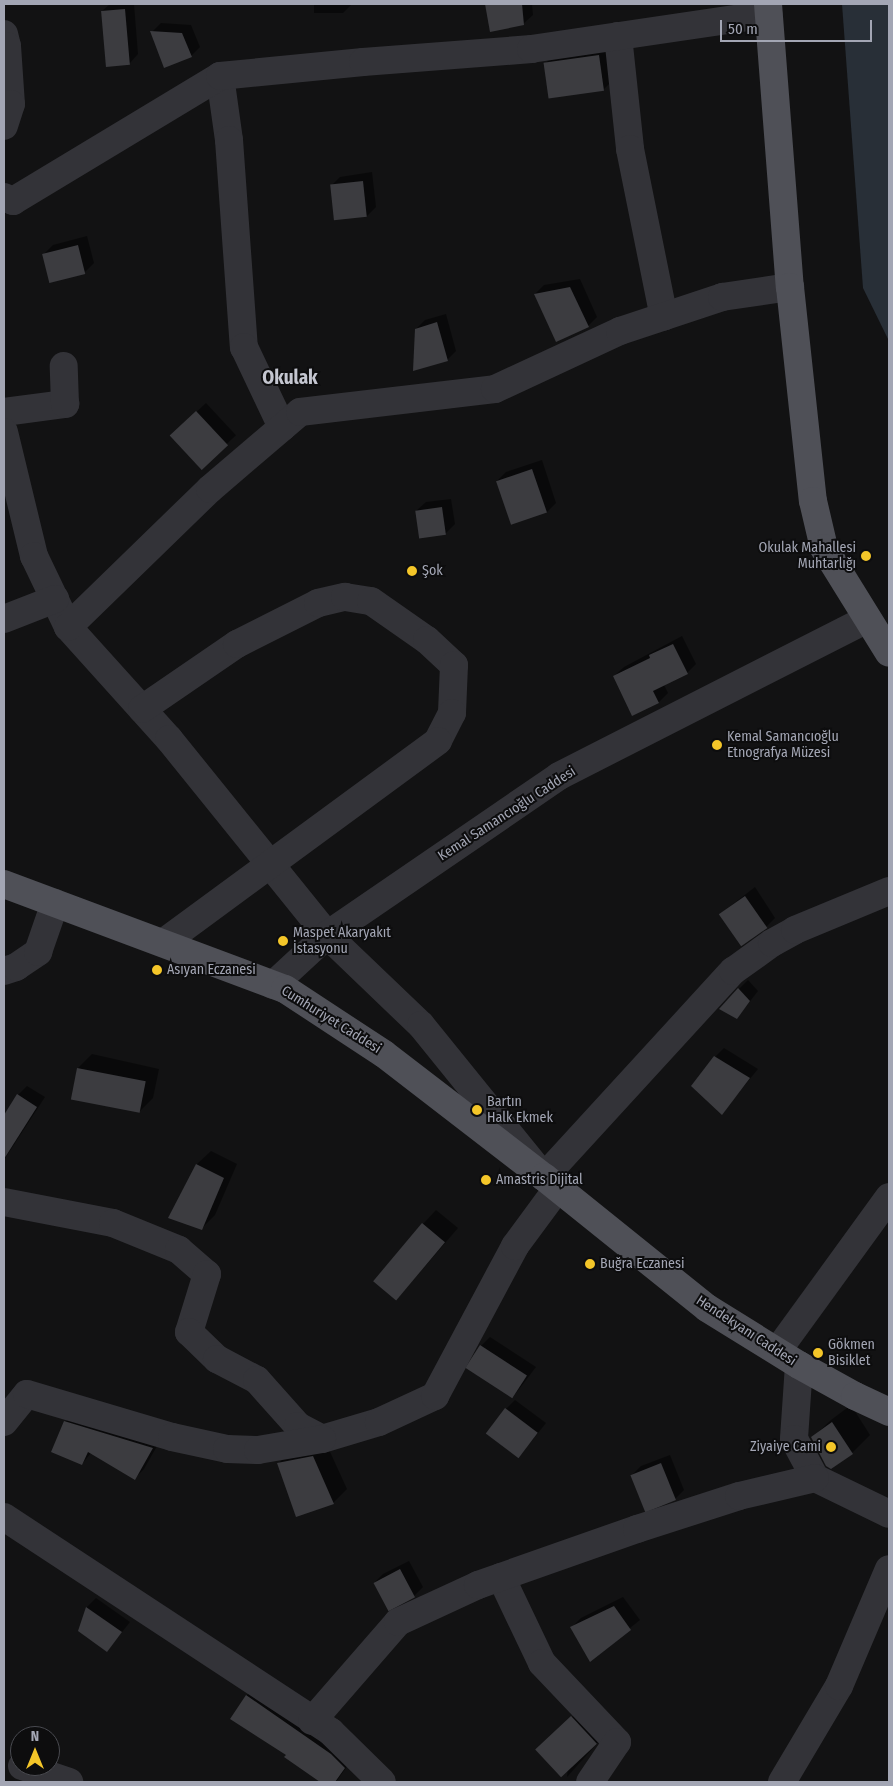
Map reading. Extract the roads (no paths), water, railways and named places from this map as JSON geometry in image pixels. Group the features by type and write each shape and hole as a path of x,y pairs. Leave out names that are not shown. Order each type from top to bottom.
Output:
{"main road":[{"path":"768,9 790,287 813,501 824,548 889,653"},
{"name":"Cumhuriyet Caddesi","path":"4,884 285,989 384,1054 551,1183"},
{"name":"Hendekyanı Caddesi","path":"551,1183 707,1308 855,1396 889,1412"}],"street":[{"path":"4,197 13,201 220,76 363,62 532,49 618,36 768,9"},
{"path":"4,34 7,46 11,104 4,126"},
{"path":"618,36 630,149 664,317"},
{"path":"220,76 229,140 244,347 282,427"},
{"path":"68,627 210,489 300,412 495,389 620,331 722,297 790,287"},
{"path":"4,412 65,404 64,366"},
{"path":"4,432 10,482 34,556 68,627 169,739 327,935 421,1024 551,1183"},
{"path":"142,709 237,644 318,603 345,597 371,601 427,640 454,665 452,713 438,741 163,943"},
{"path":"4,619 55,599"},
{"name":"Kemal Samancıoğlu Caddesi","path":"273,985 327,935 560,776 867,619"},
{"path":"4,1422 27,1394 172,1437 228,1449 258,1450 322,1439 379,1422 435,1396 551,1183 733,971 795,930 889,891"},
{"path":"4,971 38,952 55,903"},
{"path":"889,1197 789,1358 794,1438 815,1478 889,1514"},
{"path":"4,1202 114,1223 179,1250 207,1274 189,1332 217,1359 257,1380 298,1426 322,1439"},
{"path":"312,1720 398,1622 501,1577 739,1496 815,1478"},
{"path":"4,1517 331,1732 375,1780"},
{"path":"782,1782 838,1686 889,1569"},
{"path":"501,1577 542,1662 616,1742 590,1782"},
{"path":"52,1776 69,1782"}],"place":[{"name":"Okulak Mahallesi Muhtarlığı","path":"866,556"},
{"name":"Şok","path":"412,571"},
{"name":"Kemal Samancıoğlu Etnografya Müzesi","path":"717,745"},
{"name":"Maspet Akaryakıt İstasyonu","path":"283,941"},
{"name":"Asıyan Eczanesi","path":"157,970"},
{"name":"Bartın Halk Ekmek","path":"477,1110"},
{"name":"Amastris Dijital","path":"486,1180"},
{"name":"Buğra Eczanesi","path":"590,1264"},
{"name":"Gökmen Bisiklet","path":"818,1353"},
{"name":"Ziyaiye Cami","path":"831,1447"}],"district":[{"name":"Okulak","path":"290,378"}]}
